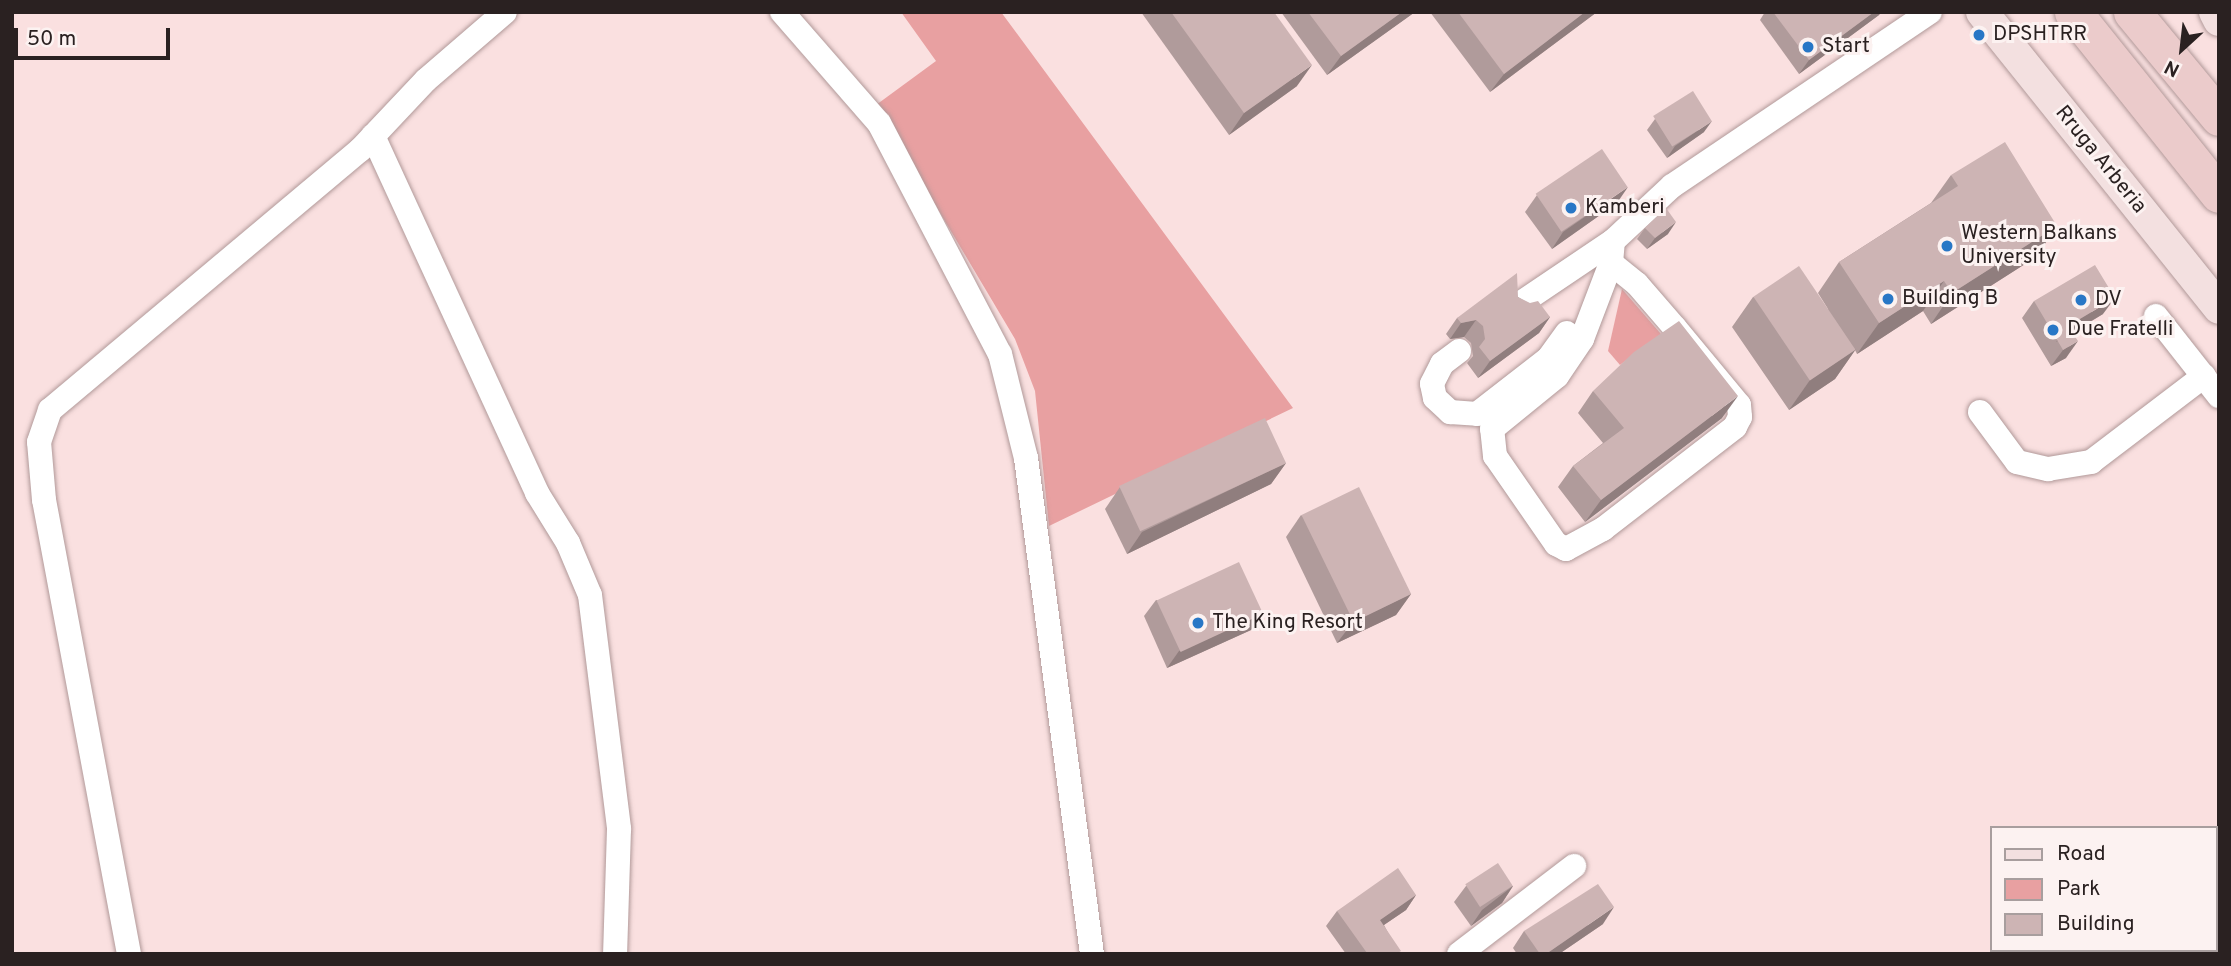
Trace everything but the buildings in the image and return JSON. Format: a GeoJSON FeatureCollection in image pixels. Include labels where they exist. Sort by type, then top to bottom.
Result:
{"type":"FeatureCollection","features":[{"type":"Feature","properties":{"kind":"highway"},"geometry":{"type":"LineString","coordinates":[[2073,12],[2219,194]]}},
{"type":"Feature","properties":{"kind":"highway"},"geometry":{"type":"LineString","coordinates":[[2132,12],[2219,117]]}},
{"type":"Feature","properties":{"kind":"main road","name":"Rruga Arberia"},"geometry":{"type":"LineString","coordinates":[[1982,12],[2219,308]]}},
{"type":"Feature","properties":{"kind":"main road"},"geometry":{"type":"LineString","coordinates":[[2215,12],[2219,20]]}},
{"type":"Feature","properties":{"kind":"street"},"geometry":{"type":"LineString","coordinates":[[129,954],[44,500],[39,442],[50,410],[373,136],[426,80],[505,12]]}},
{"type":"Feature","properties":{"kind":"street"},"geometry":{"type":"LineString","coordinates":[[782,12],[879,124],[1000,354],[1026,458],[1092,954]]}},
{"type":"Feature","properties":{"kind":"street"},"geometry":{"type":"LineString","coordinates":[[1459,351],[1442,364],[1433,384],[1435,398],[1450,412],[1477,414],[1558,350],[1612,252],[1672,186],[1930,12]]}},
{"type":"Feature","properties":{"kind":"street"},"geometry":{"type":"LineString","coordinates":[[373,136],[537,493],[568,543],[590,595],[619,829],[615,954]]}},
{"type":"Feature","properties":{"kind":"street"},"geometry":{"type":"LineString","coordinates":[[1612,252],[1739,405],[1740,417],[1735,427],[1614,520],[1566,549],[1556,544],[1495,456],[1492,429],[1558,376],[1582,339],[1612,252]]}},
{"type":"Feature","properties":{"kind":"street"},"geometry":{"type":"LineString","coordinates":[[1518,305],[1612,252]]}},
{"type":"Feature","properties":{"kind":"street"},"geometry":{"type":"LineString","coordinates":[[2156,316],[2204,376],[2217,406]]}},
{"type":"Feature","properties":{"kind":"street"},"geometry":{"type":"LineString","coordinates":[[1980,412],[2017,462],[2048,469],[2091,462],[2204,376]]}},
{"type":"Feature","properties":{"kind":"street"},"geometry":{"type":"LineString","coordinates":[[1459,954],[1574,866]]}},
{"type":"Feature","properties":{"kind":"green space"},"geometry":{"type":"Polygon","coordinates":[[[901,12],[1001,12],[1293,408],[1049,526],[1035,391],[1015,339],[876,105],[936,61],[901,12]]]}},
{"type":"Feature","properties":{"kind":"green space"},"geometry":{"type":"Polygon","coordinates":[[[1622,289],[1661,334],[1620,365],[1608,351],[1622,289]]]}},
{"type":"Feature","properties":{"kind":"place","name":"DPSHTRR"},"geometry":{"type":"Point","coordinates":[1979,35]}},
{"type":"Feature","properties":{"kind":"place","name":"Start"},"geometry":{"type":"Point","coordinates":[1808,47]}},
{"type":"Feature","properties":{"kind":"place","name":"Kamberi"},"geometry":{"type":"Point","coordinates":[1571,208]}},
{"type":"Feature","properties":{"kind":"place","name":"Western Balkans University"},"geometry":{"type":"Point","coordinates":[1947,246]}},
{"type":"Feature","properties":{"kind":"place","name":"Building B"},"geometry":{"type":"Point","coordinates":[1888,299]}},
{"type":"Feature","properties":{"kind":"place","name":"DV"},"geometry":{"type":"Point","coordinates":[2081,300]}},
{"type":"Feature","properties":{"kind":"place","name":"Due Fratelli"},"geometry":{"type":"Point","coordinates":[2053,330]}},
{"type":"Feature","properties":{"kind":"place","name":"The King Resort"},"geometry":{"type":"Point","coordinates":[1198,623]}}]}
